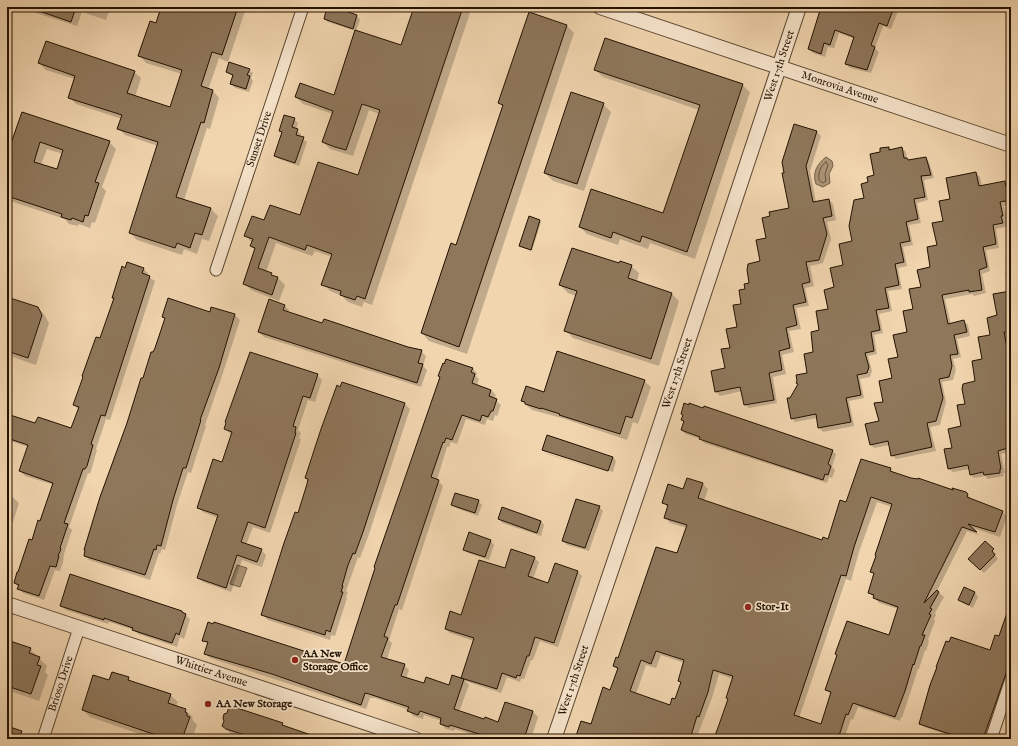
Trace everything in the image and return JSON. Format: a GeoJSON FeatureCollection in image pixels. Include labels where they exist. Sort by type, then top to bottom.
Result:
{"type":"FeatureCollection","features":[{"type":"Feature","properties":{"kind":"street","name":"Sunset Drive"},"geometry":{"type":"LineString","coordinates":[[216,270],[303,7]]}},
{"type":"Feature","properties":{"kind":"street","name":"Monrovia Avenue"},"geometry":{"type":"LineString","coordinates":[[600,7],[1011,144]]}},
{"type":"Feature","properties":{"kind":"street","name":"West 17th Street"},"geometry":{"type":"LineString","coordinates":[[554,739],[650,456],[798,7]]}},
{"type":"Feature","properties":{"kind":"street","name":"Whittier Avenue"},"geometry":{"type":"LineString","coordinates":[[7,604],[415,739]]}},
{"type":"Feature","properties":{"kind":"street","name":"Brioso Drive"},"geometry":{"type":"LineString","coordinates":[[43,739],[80,628]]}},
{"type":"Feature","properties":{"kind":"street"},"geometry":{"type":"LineString","coordinates":[[991,739],[1011,679]]}},
{"type":"Feature","properties":{"kind":"water"},"geometry":{"type":"Polygon","coordinates":[[[826,157],[832,161],[833,166],[829,174],[830,183],[823,187],[816,184],[815,172],[820,163],[826,157]]]}},
{"type":"Feature","properties":{"kind":"water"},"geometry":{"type":"Polygon","coordinates":[[[237,565],[247,568],[240,587],[230,584],[237,565]]]}},
{"type":"Feature","properties":{"kind":"building"},"geometry":{"type":"Polygon","coordinates":[[[34,7],[76,7],[71,22],[33,9],[34,7]]]}},
{"type":"Feature","properties":{"kind":"building"},"geometry":{"type":"Polygon","coordinates":[[[161,7],[238,7],[222,55],[212,52],[201,86],[213,90],[204,123],[201,122],[176,197],[211,208],[202,235],[195,233],[190,248],[177,243],[175,248],[129,233],[158,142],[117,129],[122,115],[68,98],[75,76],[38,63],[46,41],[135,71],[127,93],[170,107],[182,70],[138,56],[150,21],[156,23],[161,7]]]}},
{"type":"Feature","properties":{"kind":"building"},"geometry":{"type":"Polygon","coordinates":[[[327,7],[334,7],[357,15],[353,29],[324,19],[327,7]]]}},
{"type":"Feature","properties":{"kind":"building"},"geometry":{"type":"Polygon","coordinates":[[[414,7],[463,7],[365,299],[357,296],[355,300],[340,295],[341,291],[321,285],[332,254],[307,245],[305,250],[269,237],[258,268],[278,277],[272,295],[243,284],[255,248],[250,246],[253,239],[244,236],[252,216],[264,220],[270,205],[300,215],[318,162],[358,175],[380,110],[362,104],[346,150],[335,147],[322,142],[333,111],[295,97],[300,83],[334,95],[355,30],[401,45],[414,7]]]}},
{"type":"Feature","properties":{"kind":"building"},"geometry":{"type":"Polygon","coordinates":[[[821,7],[894,7],[887,26],[879,23],[871,45],[875,47],[867,70],[845,64],[854,37],[835,30],[830,45],[824,43],[821,54],[808,49],[821,7]]]}},
{"type":"Feature","properties":{"kind":"building"},"geometry":{"type":"Polygon","coordinates":[[[529,12],[567,25],[459,347],[421,333],[451,243],[456,245],[503,105],[498,103],[529,12]]]}},
{"type":"Feature","properties":{"kind":"building"},"geometry":{"type":"Polygon","coordinates":[[[605,38],[743,84],[687,252],[642,236],[640,242],[613,232],[611,238],[579,227],[591,189],[663,213],[700,105],[594,70],[605,38]]]}},
{"type":"Feature","properties":{"kind":"building"},"geometry":{"type":"Polygon","coordinates":[[[229,62],[250,69],[247,75],[250,76],[246,89],[230,84],[233,75],[226,72],[229,62]]]}},
{"type":"Feature","properties":{"kind":"building"},"geometry":{"type":"Polygon","coordinates":[[[571,92],[604,103],[577,184],[544,173],[571,92]]]}},
{"type":"Feature","properties":{"kind":"building"},"geometry":{"type":"Polygon","coordinates":[[[22,112],[110,141],[95,182],[99,183],[88,216],[85,215],[83,222],[72,218],[71,220],[61,217],[62,214],[7,196],[7,145],[10,146],[22,112]],[[40,142],[34,162],[57,169],[63,150],[40,142]]]}},
{"type":"Feature","properties":{"kind":"building"},"geometry":{"type":"Polygon","coordinates":[[[284,115],[295,118],[292,127],[298,129],[296,135],[304,137],[295,163],[274,156],[282,132],[279,131],[284,115]]]}},
{"type":"Feature","properties":{"kind":"building"},"geometry":{"type":"Polygon","coordinates":[[[794,124],[817,131],[806,166],[813,202],[829,199],[832,216],[823,218],[827,234],[819,260],[806,262],[810,282],[802,284],[806,302],[793,305],[797,325],[786,328],[790,348],[779,351],[782,370],[769,373],[774,400],[744,405],[740,387],[715,392],[711,371],[725,368],[721,349],[730,348],[726,329],[737,327],[733,305],[741,304],[739,290],[745,289],[744,284],[749,283],[747,270],[748,264],[760,261],[756,240],[766,238],[762,218],[770,216],[769,212],[789,208],[782,173],[784,173],[782,162],[794,124]]]}},
{"type":"Feature","properties":{"kind":"building"},"geometry":{"type":"Polygon","coordinates":[[[889,147],[889,150],[902,147],[904,158],[907,158],[908,160],[926,157],[931,175],[921,176],[925,197],[914,199],[918,219],[906,222],[910,241],[900,243],[904,262],[895,264],[899,285],[885,288],[889,308],[876,310],[880,330],[871,332],[874,351],[865,353],[869,367],[867,373],[857,375],[861,395],[846,398],[851,422],[818,428],[816,414],[791,419],[787,398],[790,398],[798,384],[796,383],[796,375],[807,373],[804,354],[813,352],[811,332],[819,330],[816,311],[828,309],[824,290],[834,287],[830,268],[843,265],[839,244],[852,241],[849,226],[854,200],[864,198],[861,184],[868,182],[867,177],[874,175],[870,154],[880,152],[880,148],[889,147]]]}},
{"type":"Feature","properties":{"kind":"building"},"geometry":{"type":"Polygon","coordinates":[[[976,172],[979,186],[1005,181],[1006,187],[1009,186],[1011,200],[1000,202],[1003,223],[993,225],[996,244],[983,247],[987,267],[979,270],[982,290],[969,292],[969,290],[942,295],[948,324],[964,320],[967,332],[954,335],[958,354],[950,355],[952,366],[949,377],[939,379],[943,398],[936,421],[927,423],[932,447],[891,456],[888,441],[870,445],[865,424],[879,421],[874,403],[883,402],[879,381],[892,378],[888,359],[898,357],[893,335],[907,332],[903,311],[913,309],[909,289],[921,287],[917,270],[930,267],[927,247],[937,245],[932,223],[943,221],[939,201],[950,199],[946,178],[976,172]]]}},
{"type":"Feature","properties":{"kind":"building"},"geometry":{"type":"Polygon","coordinates":[[[529,216],[540,220],[531,250],[519,246],[529,216]]]}},
{"type":"Feature","properties":{"kind":"building"},"geometry":{"type":"Polygon","coordinates":[[[572,248],[619,263],[620,261],[632,265],[628,278],[672,293],[651,359],[564,331],[577,291],[559,285],[572,248]]]}},
{"type":"Feature","properties":{"kind":"building"},"geometry":{"type":"Polygon","coordinates":[[[127,262],[144,268],[142,273],[150,276],[105,416],[101,415],[91,444],[93,445],[87,466],[83,469],[64,523],[68,524],[60,548],[56,567],[50,566],[39,596],[17,589],[19,585],[14,583],[29,539],[32,540],[38,520],[40,521],[53,483],[19,471],[28,445],[7,438],[7,414],[35,423],[38,417],[71,428],[79,407],[73,405],[83,377],[82,376],[96,337],[100,338],[114,298],[112,298],[122,266],[125,268],[127,262]]]}},
{"type":"Feature","properties":{"kind":"building"},"geometry":{"type":"Polygon","coordinates":[[[1011,291],[1011,331],[1004,332],[1008,353],[1011,353],[1011,447],[998,451],[1001,469],[1000,473],[984,475],[983,472],[970,475],[968,465],[948,469],[944,449],[952,448],[948,429],[961,426],[957,405],[965,404],[962,389],[963,384],[975,381],[972,361],[982,359],[978,337],[990,335],[987,318],[997,315],[993,294],[1011,291]]]}},
{"type":"Feature","properties":{"kind":"building"},"geometry":{"type":"Polygon","coordinates":[[[7,297],[38,307],[42,315],[28,358],[7,351],[7,297]]]}},
{"type":"Feature","properties":{"kind":"building"},"geometry":{"type":"Polygon","coordinates":[[[168,298],[210,312],[211,307],[235,314],[219,368],[200,420],[186,468],[183,468],[161,546],[157,545],[156,550],[154,549],[145,575],[84,556],[84,550],[100,497],[127,423],[141,378],[143,378],[151,352],[153,352],[155,348],[165,318],[162,317],[168,298]]]}},
{"type":"Feature","properties":{"kind":"building"},"geometry":{"type":"Polygon","coordinates":[[[269,299],[285,305],[283,310],[322,323],[324,319],[408,347],[422,350],[418,363],[423,364],[417,383],[258,332],[269,299]]]}},
{"type":"Feature","properties":{"kind":"building"},"geometry":{"type":"Polygon","coordinates":[[[557,351],[645,380],[632,418],[626,416],[620,434],[525,404],[525,402],[521,401],[526,386],[544,392],[557,351]]]}},
{"type":"Feature","properties":{"kind":"building"},"geometry":{"type":"Polygon","coordinates":[[[250,352],[318,374],[310,398],[303,396],[293,426],[296,427],[296,433],[265,528],[248,522],[241,542],[262,549],[257,562],[237,555],[226,588],[197,578],[218,515],[197,508],[213,459],[222,462],[232,432],[224,429],[225,422],[250,352]]]}},
{"type":"Feature","properties":{"kind":"building"},"geometry":{"type":"Polygon","coordinates":[[[446,359],[473,368],[471,372],[475,374],[472,383],[491,390],[489,396],[497,399],[493,411],[491,411],[488,417],[482,415],[480,421],[462,415],[452,440],[446,438],[444,443],[443,442],[431,477],[439,480],[397,605],[395,605],[384,636],[388,638],[381,657],[405,664],[401,676],[424,683],[426,677],[449,685],[452,675],[464,679],[454,709],[498,722],[505,702],[533,711],[524,739],[495,739],[450,725],[449,727],[440,724],[441,718],[420,711],[418,715],[407,711],[409,707],[365,693],[361,705],[272,674],[204,654],[208,642],[202,641],[208,622],[213,624],[214,622],[344,664],[375,568],[374,567],[440,377],[438,376],[446,359]]]}},
{"type":"Feature","properties":{"kind":"building"},"geometry":{"type":"Polygon","coordinates":[[[342,382],[405,403],[363,532],[355,554],[353,553],[348,565],[342,586],[341,592],[343,592],[330,632],[326,630],[325,635],[261,615],[295,512],[298,513],[308,479],[305,478],[321,429],[337,385],[340,387],[342,382]]]}},
{"type":"Feature","properties":{"kind":"building"},"geometry":{"type":"Polygon","coordinates":[[[684,403],[689,405],[689,403],[703,408],[704,406],[833,450],[828,464],[831,466],[828,475],[825,474],[823,480],[699,439],[700,437],[681,430],[684,421],[681,420],[683,415],[681,414],[684,403]]]}},
{"type":"Feature","properties":{"kind":"building"},"geometry":{"type":"Polygon","coordinates":[[[547,435],[613,457],[608,471],[542,450],[547,435]]]}},
{"type":"Feature","properties":{"kind":"building"},"geometry":{"type":"Polygon","coordinates":[[[861,459],[891,468],[890,471],[911,478],[918,478],[953,490],[952,488],[966,492],[968,494],[967,497],[1003,511],[995,532],[968,524],[977,532],[962,527],[924,603],[937,590],[939,592],[930,608],[932,609],[929,614],[931,615],[922,635],[925,635],[914,665],[913,664],[895,717],[853,703],[848,715],[846,714],[838,739],[714,739],[728,699],[726,698],[733,676],[713,670],[708,692],[699,717],[697,716],[690,739],[575,739],[581,721],[591,724],[603,687],[610,690],[618,668],[613,666],[616,657],[618,658],[656,547],[677,553],[687,525],[664,518],[668,505],[662,503],[668,484],[683,489],[687,478],[703,483],[698,498],[822,540],[823,537],[828,539],[840,500],[846,502],[861,459]],[[871,497],[846,576],[841,575],[794,715],[821,724],[831,692],[825,690],[837,655],[835,654],[847,621],[889,635],[898,607],[873,598],[874,595],[868,593],[874,573],[870,572],[892,504],[871,497]],[[656,651],[651,664],[641,660],[630,691],[670,705],[672,698],[675,699],[681,682],[678,681],[684,660],[656,651]]]}},
{"type":"Feature","properties":{"kind":"building"},"geometry":{"type":"Polygon","coordinates":[[[455,493],[479,500],[475,513],[451,505],[455,493]]]}},
{"type":"Feature","properties":{"kind":"building"},"geometry":{"type":"Polygon","coordinates":[[[576,499],[600,506],[585,548],[562,541],[576,499]]]}},
{"type":"Feature","properties":{"kind":"building"},"geometry":{"type":"Polygon","coordinates":[[[502,507],[541,521],[537,533],[498,519],[502,507]]]}},
{"type":"Feature","properties":{"kind":"building"},"geometry":{"type":"Polygon","coordinates":[[[469,532],[491,540],[485,557],[463,550],[469,532]]]}},
{"type":"Feature","properties":{"kind":"building"},"geometry":{"type":"Polygon","coordinates":[[[985,541],[994,549],[992,551],[995,555],[980,570],[968,559],[985,541]]]}},
{"type":"Feature","properties":{"kind":"building"},"geometry":{"type":"Polygon","coordinates":[[[511,549],[535,557],[528,576],[548,583],[555,563],[578,571],[554,643],[535,637],[529,656],[527,656],[520,676],[517,675],[516,678],[502,673],[497,689],[461,678],[474,638],[445,629],[450,611],[461,615],[479,560],[505,568],[511,549]]]}},
{"type":"Feature","properties":{"kind":"building"},"geometry":{"type":"Polygon","coordinates":[[[70,574],[182,611],[186,614],[179,635],[176,633],[172,643],[132,630],[133,628],[104,618],[104,620],[60,606],[70,574]]]}},
{"type":"Feature","properties":{"kind":"building"},"geometry":{"type":"Polygon","coordinates":[[[964,587],[975,592],[969,605],[958,600],[964,587]]]}},
{"type":"Feature","properties":{"kind":"building"},"geometry":{"type":"Polygon","coordinates":[[[1009,607],[1011,607],[1011,659],[983,739],[965,739],[919,724],[930,685],[946,641],[949,642],[951,637],[990,650],[995,635],[999,636],[1009,607]]]}},
{"type":"Feature","properties":{"kind":"building"},"geometry":{"type":"Polygon","coordinates":[[[7,640],[31,648],[29,653],[40,657],[37,665],[41,666],[31,694],[7,686],[7,640]]]}},
{"type":"Feature","properties":{"kind":"building"},"geometry":{"type":"Polygon","coordinates":[[[112,672],[129,677],[128,680],[171,694],[168,703],[186,709],[185,712],[187,713],[187,716],[190,717],[182,739],[158,739],[159,736],[82,710],[93,675],[109,680],[112,672]]]}},
{"type":"Feature","properties":{"kind":"building"},"geometry":{"type":"Polygon","coordinates":[[[229,707],[234,707],[283,723],[282,725],[317,737],[317,739],[257,739],[226,729],[222,726],[224,721],[223,718],[229,707]]]}},
{"type":"Feature","properties":{"kind":"building"},"geometry":{"type":"Polygon","coordinates":[[[7,726],[22,731],[19,739],[7,739],[7,726]]]}},
{"type":"Feature","properties":{"kind":"place","name":"Stor-It"},"geometry":{"type":"Point","coordinates":[748,607]}},
{"type":"Feature","properties":{"kind":"place","name":"AA New Storage Office"},"geometry":{"type":"Point","coordinates":[295,660]}},
{"type":"Feature","properties":{"kind":"place","name":"AA New Storage"},"geometry":{"type":"Point","coordinates":[208,704]}}]}
